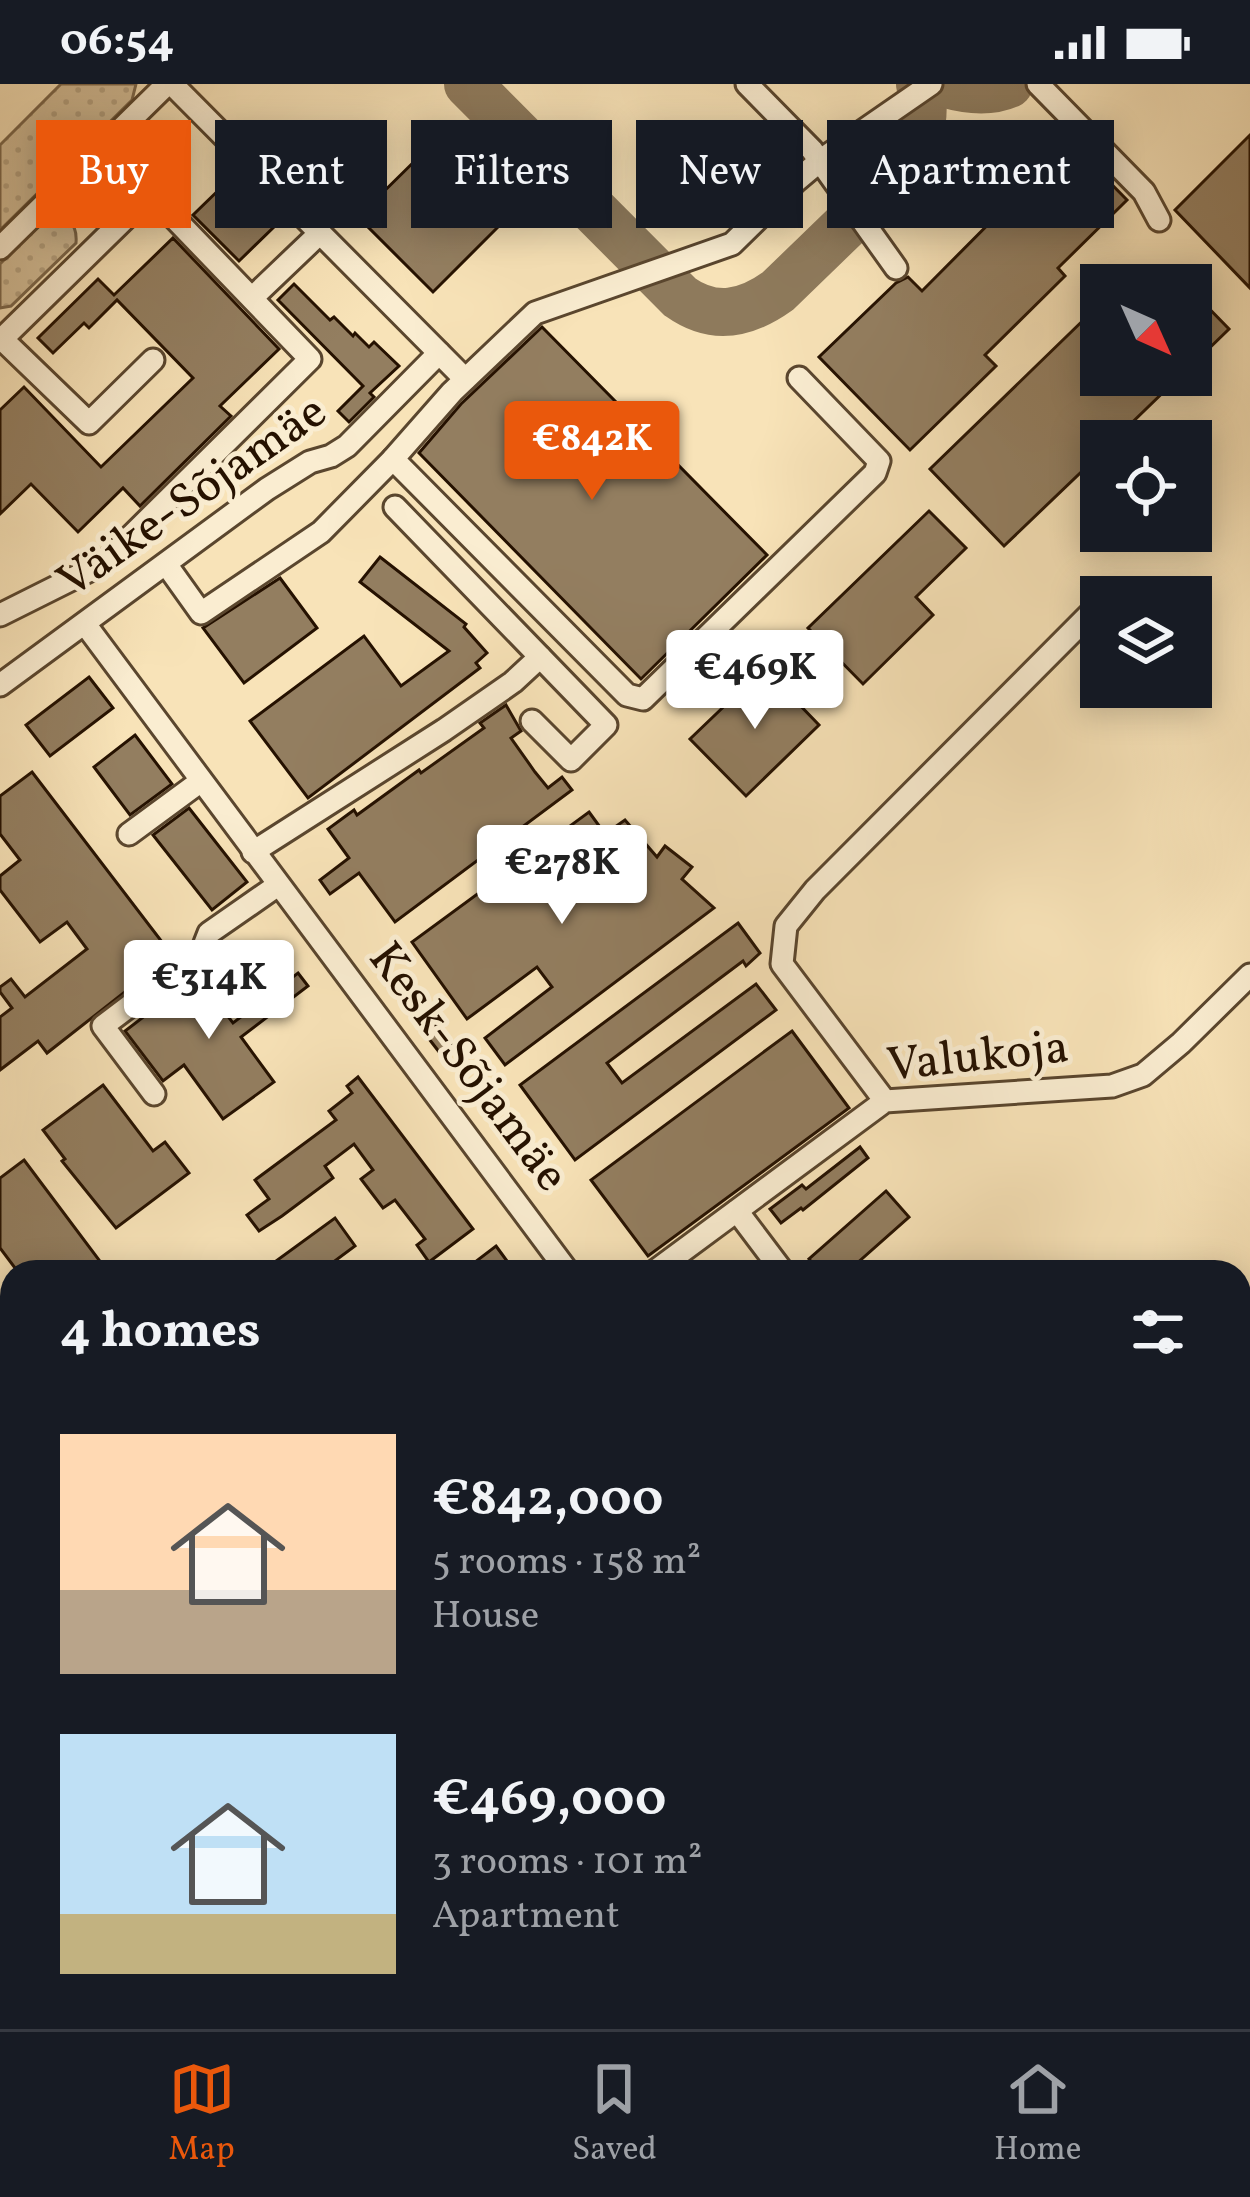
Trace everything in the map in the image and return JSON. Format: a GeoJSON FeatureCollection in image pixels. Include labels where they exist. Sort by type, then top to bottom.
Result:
{"type":"FeatureCollection","features":[{"type":"Feature","properties":{"kind":"street"},"geometry":{"type":"LineString","coordinates":[[132,120],[170,84],[465,379]]}},
{"type":"Feature","properties":{"kind":"street"},"geometry":{"type":"LineString","coordinates":[[747,84],[821,160],[896,268]]}},
{"type":"Feature","properties":{"kind":"street"},"geometry":{"type":"LineString","coordinates":[[166,565],[201,613],[321,532],[465,379],[535,313],[732,244],[821,160],[931,84]]}},
{"type":"Feature","properties":{"kind":"street"},"geometry":{"type":"LineString","coordinates":[[1038,84],[1144,192],[1159,220]]}},
{"type":"Feature","properties":{"kind":"street"},"geometry":{"type":"LineString","coordinates":[[0,248],[36,213]]}},
{"type":"Feature","properties":{"kind":"street"},"geometry":{"type":"LineString","coordinates":[[115,228],[1,340],[89,424],[153,360]]}},
{"type":"Feature","properties":{"kind":"street"},"geometry":{"type":"LineString","coordinates":[[0,615],[104,563],[310,359],[185,228]]}},
{"type":"Feature","properties":{"kind":"street"},"geometry":{"type":"LineString","coordinates":[[252,298],[320,233]]}},
{"type":"Feature","properties":{"kind":"street","name":"Väike-Sõjamäe"},"geometry":{"type":"LineString","coordinates":[[0,685],[268,489],[346,446],[439,353]]}},
{"type":"Feature","properties":{"kind":"street"},"geometry":{"type":"LineString","coordinates":[[393,459],[627,695],[643,699],[875,472],[879,461],[799,377]]}},
{"type":"Feature","properties":{"kind":"street"},"geometry":{"type":"LineString","coordinates":[[395,507],[606,725],[571,760],[532,721]]}},
{"type":"Feature","properties":{"kind":"street","name":"Kesk-Sõjamäe"},"geometry":{"type":"LineString","coordinates":[[86,624],[559,1260]]}},
{"type":"Feature","properties":{"kind":"street"},"geometry":{"type":"LineString","coordinates":[[885,1101],[782,964],[786,926],[815,890],[1080,624]]}},
{"type":"Feature","properties":{"kind":"street"},"geometry":{"type":"LineString","coordinates":[[253,851],[461,718],[540,657]]}},
{"type":"Feature","properties":{"kind":"street"},"geometry":{"type":"LineString","coordinates":[[129,834],[201,781]]}},
{"type":"Feature","properties":{"kind":"street"},"geometry":{"type":"LineString","coordinates":[[154,1094],[103,1026],[202,951],[209,933],[278,885]]}},
{"type":"Feature","properties":{"kind":"street","name":"Valukoja"},"geometry":{"type":"LineString","coordinates":[[670,1260],[885,1101],[1112,1086],[1143,1075],[1250,975]]}},
{"type":"Feature","properties":{"kind":"street"},"geometry":{"type":"LineString","coordinates":[[737,1211],[774,1260]]}},
{"type":"Feature","properties":{"kind":"shaded area"},"geometry":{"type":"Polygon","coordinates":[[[61,84],[136,84],[132,100],[112,120],[36,120],[36,195],[0,230],[0,145],[61,84]]]}},
{"type":"Feature","properties":{"kind":"shaded area"},"geometry":{"type":"Polygon","coordinates":[[[36,228],[74,228],[76,243],[11,306],[0,308],[0,264],[36,228]]]}},
{"type":"Feature","properties":{"kind":"building"},"geometry":{"type":"Polygon","coordinates":[[[1250,135],[1250,288],[1175,210],[1250,135]]]}},
{"type":"Feature","properties":{"kind":"building"},"geometry":{"type":"Polygon","coordinates":[[[411,165],[411,228],[497,228],[433,292],[369,228],[387,228],[387,188],[411,165]]]}},
{"type":"Feature","properties":{"kind":"building"},"geometry":{"type":"Polygon","coordinates":[[[1114,187],[1127,200],[1114,213],[1114,187]]]}},
{"type":"Feature","properties":{"kind":"building"},"geometry":{"type":"Polygon","coordinates":[[[215,194],[215,228],[273,228],[239,261],[193,215],[215,194]]]}},
{"type":"Feature","properties":{"kind":"building"},"geometry":{"type":"Polygon","coordinates":[[[985,228],[1099,228],[1058,268],[1065,276],[985,355],[996,366],[910,450],[819,357],[896,283],[908,277],[922,291],[985,228]]]}},
{"type":"Feature","properties":{"kind":"building"},"geometry":{"type":"Polygon","coordinates":[[[173,238],[279,349],[220,406],[231,416],[140,506],[123,488],[78,532],[31,484],[0,514],[0,410],[24,387],[101,467],[193,378],[117,300],[89,328],[84,323],[53,353],[38,338],[98,279],[114,295],[173,238]]]}},
{"type":"Feature","properties":{"kind":"building"},"geometry":{"type":"Polygon","coordinates":[[[294,284],[330,320],[334,317],[369,347],[374,342],[399,366],[370,393],[374,397],[349,422],[338,411],[363,386],[278,300],[294,284]]]}},
{"type":"Feature","properties":{"kind":"building"},"geometry":{"type":"Polygon","coordinates":[[[1212,312],[1229,329],[1212,346],[1212,312]]]}},
{"type":"Feature","properties":{"kind":"building"},"geometry":{"type":"Polygon","coordinates":[[[1080,323],[1080,396],[1159,396],[1135,420],[1080,420],[1080,473],[1004,546],[930,469],[1080,323]]]}},
{"type":"Feature","properties":{"kind":"building"},"geometry":{"type":"Polygon","coordinates":[[[542,327],[767,555],[641,679],[419,453],[461,404],[542,327]]]}},
{"type":"Feature","properties":{"kind":"building"},"geometry":{"type":"Polygon","coordinates":[[[929,511],[966,548],[916,597],[933,615],[863,684],[808,628],[929,511]]]}},
{"type":"Feature","properties":{"kind":"building"},"geometry":{"type":"Polygon","coordinates":[[[380,557],[466,624],[487,653],[476,663],[480,668],[308,798],[250,721],[364,636],[401,686],[449,651],[360,582],[380,557]]]}},
{"type":"Feature","properties":{"kind":"building"},"geometry":{"type":"Polygon","coordinates":[[[280,578],[317,628],[244,683],[203,628],[280,578]]]}},
{"type":"Feature","properties":{"kind":"building"},"geometry":{"type":"Polygon","coordinates":[[[764,668],[819,725],[746,796],[690,739],[764,668]]]}},
{"type":"Feature","properties":{"kind":"building"},"geometry":{"type":"Polygon","coordinates":[[[89,677],[113,708],[50,756],[26,725],[89,677]]]}},
{"type":"Feature","properties":{"kind":"building"},"geometry":{"type":"Polygon","coordinates":[[[506,705],[521,731],[511,738],[535,772],[548,788],[562,777],[572,790],[395,922],[359,873],[330,894],[320,880],[349,858],[328,829],[354,810],[357,815],[419,770],[421,773],[484,728],[480,723],[506,705]]]}},
{"type":"Feature","properties":{"kind":"building"},"geometry":{"type":"Polygon","coordinates":[[[135,735],[172,784],[130,815],[94,767],[135,735]]]}},
{"type":"Feature","properties":{"kind":"building"},"geometry":{"type":"Polygon","coordinates":[[[32,772],[172,955],[47,1053],[38,1041],[0,1070],[0,1017],[12,1008],[0,987],[11,979],[25,997],[87,949],[67,922],[40,942],[0,890],[0,876],[20,860],[0,834],[0,796],[32,772]]]}},
{"type":"Feature","properties":{"kind":"building"},"geometry":{"type":"Polygon","coordinates":[[[189,808],[247,882],[212,910],[153,835],[189,808]]]}},
{"type":"Feature","properties":{"kind":"building"},"geometry":{"type":"Polygon","coordinates":[[[589,812],[605,834],[625,820],[657,857],[665,846],[692,867],[682,879],[714,908],[505,1065],[485,1038],[552,987],[537,967],[467,1019],[412,942],[589,812]]]}},
{"type":"Feature","properties":{"kind":"building"},"geometry":{"type":"Polygon","coordinates":[[[738,923],[760,953],[607,1063],[622,1083],[756,984],[776,1010],[575,1160],[520,1085],[738,923]]]}},
{"type":"Feature","properties":{"kind":"building"},"geometry":{"type":"Polygon","coordinates":[[[298,973],[308,986],[241,1037],[274,1082],[223,1119],[184,1065],[163,1081],[125,1031],[197,976],[233,1023],[298,973]]]}},
{"type":"Feature","properties":{"kind":"building"},"geometry":{"type":"Polygon","coordinates":[[[427,1014],[454,1048],[443,1057],[416,1022],[427,1014]]]}},
{"type":"Feature","properties":{"kind":"building"},"geometry":{"type":"Polygon","coordinates":[[[792,1031],[849,1108],[648,1256],[591,1180],[792,1031]]]}},
{"type":"Feature","properties":{"kind":"building"},"geometry":{"type":"Polygon","coordinates":[[[358,1077],[473,1229],[432,1260],[417,1245],[425,1239],[395,1200],[383,1208],[361,1179],[373,1170],[354,1144],[325,1166],[333,1178],[282,1216],[259,1231],[247,1215],[269,1199],[255,1180],[336,1120],[329,1111],[352,1093],[347,1086],[358,1077]]]}},
{"type":"Feature","properties":{"kind":"building"},"geometry":{"type":"Polygon","coordinates":[[[103,1085],[153,1151],[165,1142],[189,1173],[116,1228],[43,1130],[103,1085]]]}},
{"type":"Feature","properties":{"kind":"building"},"geometry":{"type":"Polygon","coordinates":[[[860,1147],[868,1158],[781,1223],[770,1209],[802,1185],[806,1189],[860,1147]]]}},
{"type":"Feature","properties":{"kind":"building"},"geometry":{"type":"Polygon","coordinates":[[[24,1160],[99,1260],[9,1260],[0,1248],[0,1178],[24,1160]]]}},
{"type":"Feature","properties":{"kind":"building"},"geometry":{"type":"Polygon","coordinates":[[[886,1191],[909,1217],[861,1260],[809,1259],[886,1191]]]}},
{"type":"Feature","properties":{"kind":"building"},"geometry":{"type":"Polygon","coordinates":[[[335,1218],[355,1246],[336,1260],[277,1260],[335,1218]]]}},
{"type":"Feature","properties":{"kind":"building"},"geometry":{"type":"Polygon","coordinates":[[[496,1246],[506,1260],[478,1260],[496,1246]]]}},
{"type":"Feature","properties":{"kind":"taxiway"},"geometry":{"type":"LineString","coordinates":[[468,84],[680,297],[718,312],[754,305],[778,291],[904,169],[921,128],[920,84]]}},
{"type":"Feature","properties":{"kind":"taxiway"},"geometry":{"type":"LineString","coordinates":[[946,84],[978,90],[1009,84]]}}]}
